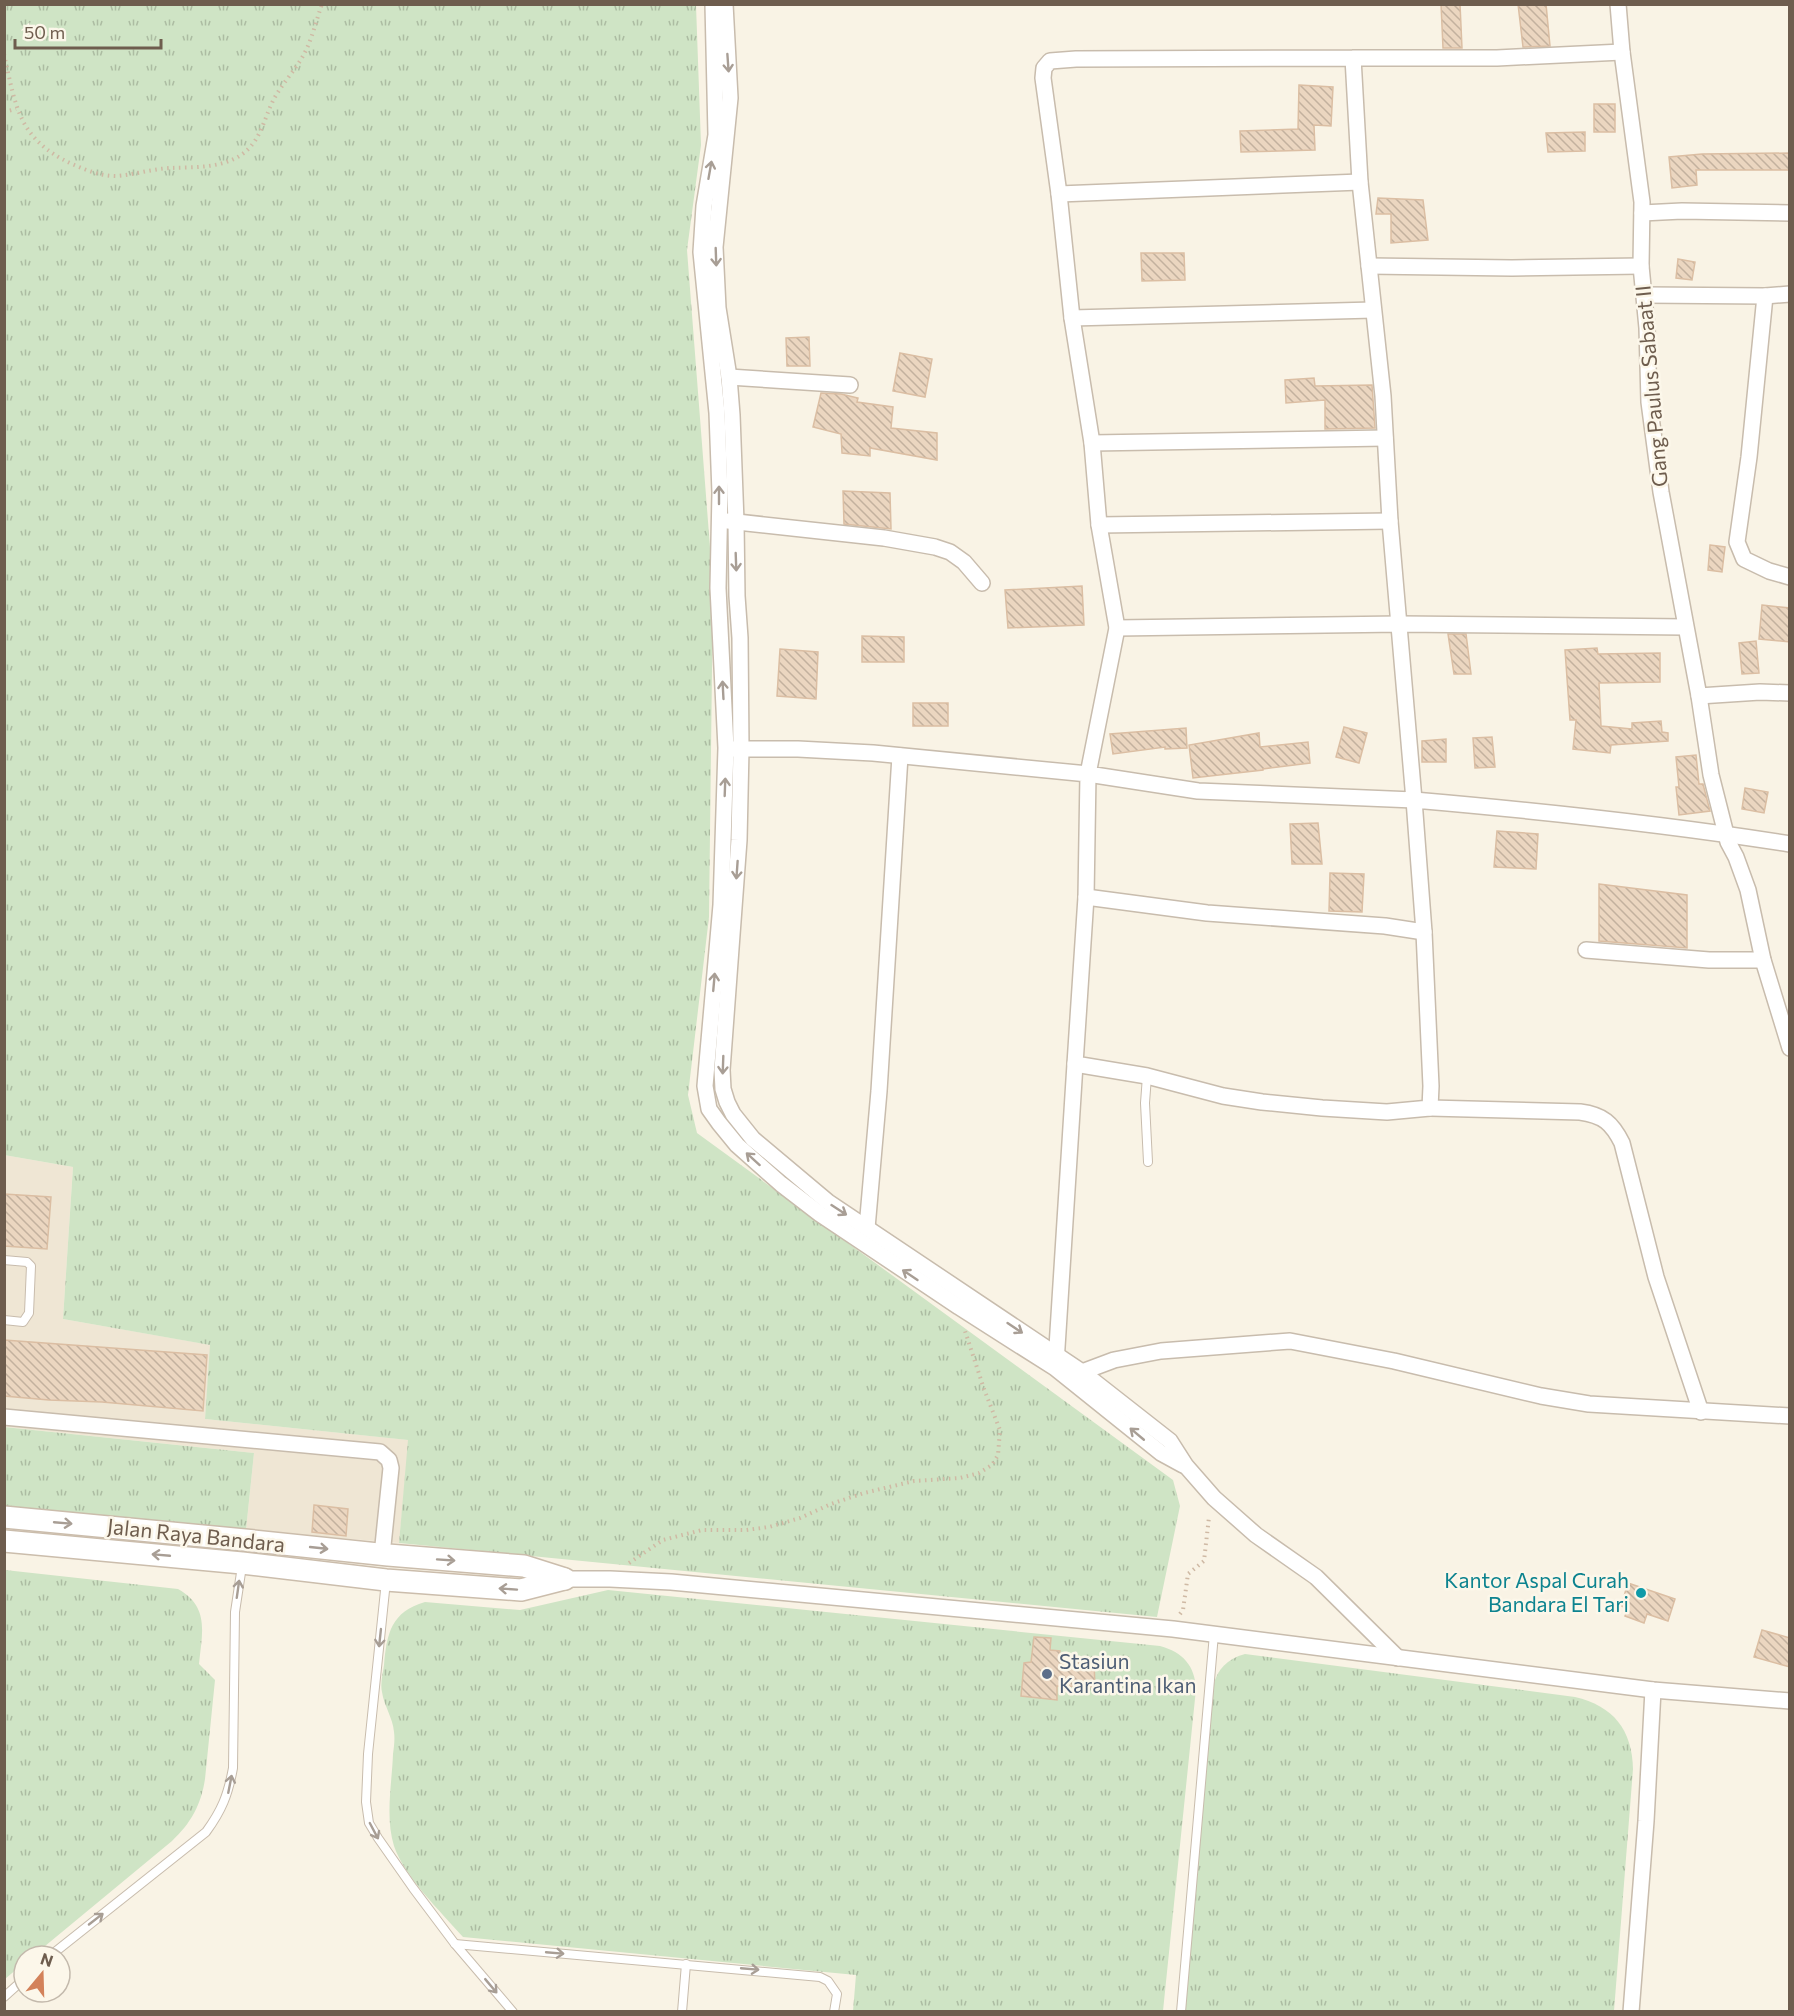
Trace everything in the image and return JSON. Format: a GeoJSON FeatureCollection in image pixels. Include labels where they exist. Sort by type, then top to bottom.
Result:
{"type":"FeatureCollection","features":[{"type":"Feature","properties":{"kind":"main road","name":"Jalan Raya Bandara"},"geometry":{"type":"LineString","coordinates":[[4,1517],[385,1555],[524,1566],[565,1579]]}},
{"type":"Feature","properties":{"kind":"main road","name":"Jalan Raya Bandara"},"geometry":{"type":"LineString","coordinates":[[4,1541],[242,1563],[386,1580],[521,1590],[565,1579]]}},
{"type":"Feature","properties":{"kind":"main road"},"geometry":{"type":"LineString","coordinates":[[385,1555],[386,1580]]}},
{"type":"Feature","properties":{"kind":"street"},"geometry":{"type":"LineString","coordinates":[[713,4],[716,135],[704,206],[701,252],[717,413],[718,588],[734,749],[739,840],[722,1070],[723,1089],[733,1114],[753,1139],[828,1202],[1170,1442],[1186,1466],[1214,1498],[1256,1535],[1316,1577],[1398,1658]]}},
{"type":"Feature","properties":{"kind":"street"},"geometry":{"type":"LineString","coordinates":[[725,4],[730,98],[715,247],[718,308],[729,377],[736,522],[734,749],[705,1086],[709,1109],[737,1145],[781,1184],[820,1214],[958,1307],[1056,1362]]}},
{"type":"Feature","properties":{"kind":"street","name":"Gang Paulus Sabaat II"},"geometry":{"type":"LineString","coordinates":[[1618,4],[1641,213],[1641,266],[1651,412],[1661,492],[1699,696],[1711,775],[1727,834],[1748,890],[1763,960],[1790,1048]]}},
{"type":"Feature","properties":{"kind":"street"},"geometry":{"type":"LineString","coordinates":[[1056,1362],[1086,897],[1088,774],[1117,628],[1099,525],[1092,443],[1072,318],[1059,194],[1043,78],[1044,68],[1050,61],[1076,58],[1497,58],[1622,52]]}},
{"type":"Feature","properties":{"kind":"street"},"geometry":{"type":"LineString","coordinates":[[1353,58],[1360,182],[1383,396],[1390,521],[1424,932],[1430,1108]]}},
{"type":"Feature","properties":{"kind":"street"},"geometry":{"type":"LineString","coordinates":[[1059,194],[1360,182]]}},
{"type":"Feature","properties":{"kind":"street"},"geometry":{"type":"LineString","coordinates":[[1641,213],[1682,211],[1790,213]]}},
{"type":"Feature","properties":{"kind":"street"},"geometry":{"type":"LineString","coordinates":[[1369,266],[1512,268],[1641,266]]}},
{"type":"Feature","properties":{"kind":"street"},"geometry":{"type":"LineString","coordinates":[[1644,295],[1765,296],[1790,294]]}},
{"type":"Feature","properties":{"kind":"street"},"geometry":{"type":"LineString","coordinates":[[1765,296],[1749,457],[1737,542],[1744,560],[1790,577]]}},
{"type":"Feature","properties":{"kind":"street"},"geometry":{"type":"LineString","coordinates":[[1072,318],[1373,310]]}},
{"type":"Feature","properties":{"kind":"street"},"geometry":{"type":"LineString","coordinates":[[729,377],[850,385]]}},
{"type":"Feature","properties":{"kind":"street"},"geometry":{"type":"LineString","coordinates":[[1092,443],[1385,438]]}},
{"type":"Feature","properties":{"kind":"street"},"geometry":{"type":"LineString","coordinates":[[719,520],[884,538],[935,547],[950,552],[964,562],[982,583]]}},
{"type":"Feature","properties":{"kind":"street"},"geometry":{"type":"LineString","coordinates":[[1099,525],[1390,521]]}},
{"type":"Feature","properties":{"kind":"street"},"geometry":{"type":"LineString","coordinates":[[1117,628],[1400,624],[1685,627]]}},
{"type":"Feature","properties":{"kind":"street"},"geometry":{"type":"LineString","coordinates":[[1699,696],[1760,692],[1790,693]]}},
{"type":"Feature","properties":{"kind":"street"},"geometry":{"type":"LineString","coordinates":[[734,749],[809,750],[900,756],[1088,774],[1197,791],[1414,800],[1545,811],[1790,844]]}},
{"type":"Feature","properties":{"kind":"street"},"geometry":{"type":"LineString","coordinates":[[867,1228],[879,1091],[900,756]]}},
{"type":"Feature","properties":{"kind":"street"},"geometry":{"type":"LineString","coordinates":[[1086,897],[1207,913],[1385,926],[1424,932]]}},
{"type":"Feature","properties":{"kind":"street"},"geometry":{"type":"LineString","coordinates":[[1586,950],[1709,960],[1763,960]]}},
{"type":"Feature","properties":{"kind":"street"},"geometry":{"type":"LineString","coordinates":[[1075,1064],[1147,1076],[1223,1096],[1310,1107],[1387,1112],[1430,1108],[1580,1112],[1602,1117],[1616,1130],[1622,1143],[1656,1277],[1701,1412]]}},
{"type":"Feature","properties":{"kind":"street"},"geometry":{"type":"LineString","coordinates":[[1077,1377],[1114,1360],[1161,1351],[1290,1341],[1394,1361],[1570,1401],[1701,1412],[1790,1416]]}},
{"type":"Feature","properties":{"kind":"street"},"geometry":{"type":"LineString","coordinates":[[4,1417],[380,1452],[389,1460],[391,1468],[385,1555]]}},
{"type":"Feature","properties":{"kind":"street"},"geometry":{"type":"LineString","coordinates":[[565,1579],[671,1582],[1168,1628],[1653,1690],[1790,1701]]}},
{"type":"Feature","properties":{"kind":"street"},"geometry":{"type":"LineString","coordinates":[[1630,2012],[1646,1821],[1653,1690]]}},
{"type":"Feature","properties":{"kind":"lane"},"geometry":{"type":"LineString","coordinates":[[1147,1076],[1145,1103],[1148,1162]]}},
{"type":"Feature","properties":{"kind":"lane"},"geometry":{"type":"LineString","coordinates":[[4,1260],[27,1262],[31,1266],[29,1313],[23,1322],[4,1320]]}},
{"type":"Feature","properties":{"kind":"lane"},"geometry":{"type":"LineString","coordinates":[[66,1944],[206,1832],[220,1812],[229,1792],[233,1768],[235,1612],[242,1563]]}},
{"type":"Feature","properties":{"kind":"lane"},"geometry":{"type":"LineString","coordinates":[[386,1580],[368,1754],[366,1802],[369,1823],[455,1944],[513,2012]]}},
{"type":"Feature","properties":{"kind":"lane"},"geometry":{"type":"LineString","coordinates":[[1181,2012],[1214,1634]]}},
{"type":"Feature","properties":{"kind":"lane"},"geometry":{"type":"LineString","coordinates":[[455,1944],[820,1977],[828,1981],[837,1994],[834,2012]]}},
{"type":"Feature","properties":{"kind":"lane"},"geometry":{"type":"LineString","coordinates":[[682,2012],[687,1964]]}},
{"type":"Feature","properties":{"kind":"path"},"geometry":{"type":"LineString","coordinates":[[4,54],[16,109],[27,132],[58,158],[102,175],[116,176],[169,168],[216,165],[229,161],[251,147],[276,96],[303,56],[322,4]]}},
{"type":"Feature","properties":{"kind":"path"},"geometry":{"type":"LineString","coordinates":[[4,112],[16,109]]}},
{"type":"Feature","properties":{"kind":"path"},"geometry":{"type":"LineString","coordinates":[[610,1579],[663,1540],[702,1530],[746,1530],[769,1527],[800,1518],[864,1493],[914,1481],[960,1478],[979,1473],[992,1465],[998,1455],[1000,1430],[984,1389],[958,1307]]}},
{"type":"Feature","properties":{"kind":"path"},"geometry":{"type":"LineString","coordinates":[[1168,1628],[1183,1610],[1188,1574],[1204,1561],[1206,1531],[1214,1498]]}},
{"type":"Feature","properties":{"kind":"shaded area"},"geometry":{"type":"Polygon","coordinates":[[[4,1155],[73,1167],[63,1319],[211,1345],[205,1419],[409,1440],[399,1543],[246,1530],[254,1453],[5,1427],[4,1155]]]}},
{"type":"Feature","properties":{"kind":"green space"},"geometry":{"type":"Polygon","coordinates":[[[4,5],[696,5],[701,145],[687,250],[713,586],[709,917],[688,1095],[697,1133],[1173,1480],[1180,1506],[1157,1617],[399,1543],[408,1440],[205,1419],[210,1345],[63,1319],[73,1167],[4,1155],[4,5]]]}},
{"type":"Feature","properties":{"kind":"green space"},"geometry":{"type":"Polygon","coordinates":[[[4,1427],[254,1453],[246,1530],[5,1506],[4,1427]]]}},
{"type":"Feature","properties":{"kind":"green space"},"geometry":{"type":"Polygon","coordinates":[[[5,1570],[178,1589],[188,1596],[199,1612],[202,1631],[199,1664],[215,1680],[205,1779],[198,1805],[185,1827],[172,1841],[48,1944],[12,1944],[12,1973],[5,1979],[5,1570]]]}},
{"type":"Feature","properties":{"kind":"green space"},"geometry":{"type":"Polygon","coordinates":[[[608,1590],[1160,1646],[1181,1656],[1193,1673],[1196,1689],[1163,2011],[853,2011],[856,1975],[463,1937],[414,1881],[399,1857],[391,1835],[389,1812],[394,1735],[381,1686],[389,1634],[398,1618],[414,1606],[425,1602],[520,1610],[608,1590]]]}},
{"type":"Feature","properties":{"kind":"green space"},"geometry":{"type":"Polygon","coordinates":[[[1245,1654],[1575,1697],[1600,1706],[1610,1713],[1618,1721],[1629,1742],[1633,1769],[1614,2011],[1184,2012],[1213,1687],[1217,1675],[1224,1666],[1245,1654]]]}},
{"type":"Feature","properties":{"kind":"building"},"geometry":{"type":"Polygon","coordinates":[[[1441,4],[1460,4],[1462,48],[1443,48],[1441,4]]]}},
{"type":"Feature","properties":{"kind":"building"},"geometry":{"type":"Polygon","coordinates":[[[1518,4],[1546,4],[1550,46],[1523,47],[1518,4]]]}},
{"type":"Feature","properties":{"kind":"building"},"geometry":{"type":"Polygon","coordinates":[[[1299,85],[1333,87],[1331,126],[1314,125],[1315,150],[1241,152],[1240,131],[1298,129],[1299,85]]]}},
{"type":"Feature","properties":{"kind":"building"},"geometry":{"type":"Polygon","coordinates":[[[1594,104],[1615,104],[1615,132],[1594,132],[1594,104]]]}},
{"type":"Feature","properties":{"kind":"building"},"geometry":{"type":"Polygon","coordinates":[[[1585,132],[1585,151],[1548,152],[1546,133],[1585,132]]]}},
{"type":"Feature","properties":{"kind":"building"},"geometry":{"type":"Polygon","coordinates":[[[1790,153],[1790,170],[1696,170],[1697,185],[1672,188],[1669,157],[1702,154],[1790,153]]]}},
{"type":"Feature","properties":{"kind":"building"},"geometry":{"type":"Polygon","coordinates":[[[1378,198],[1423,200],[1428,240],[1391,243],[1391,214],[1376,214],[1378,198]]]}},
{"type":"Feature","properties":{"kind":"building"},"geometry":{"type":"Polygon","coordinates":[[[1141,253],[1184,253],[1185,280],[1142,281],[1141,253]]]}},
{"type":"Feature","properties":{"kind":"building"},"geometry":{"type":"Polygon","coordinates":[[[1678,259],[1695,262],[1692,280],[1676,278],[1678,259]]]}},
{"type":"Feature","properties":{"kind":"building"},"geometry":{"type":"Polygon","coordinates":[[[809,337],[810,366],[787,366],[786,338],[809,337]]]}},
{"type":"Feature","properties":{"kind":"building"},"geometry":{"type":"Polygon","coordinates":[[[900,353],[932,359],[925,397],[893,391],[900,353]]]}},
{"type":"Feature","properties":{"kind":"building"},"geometry":{"type":"Polygon","coordinates":[[[1314,378],[1315,386],[1372,385],[1375,428],[1325,429],[1325,400],[1286,403],[1285,380],[1314,378]]]}},
{"type":"Feature","properties":{"kind":"building"},"geometry":{"type":"Polygon","coordinates":[[[821,393],[841,394],[858,398],[857,402],[893,407],[891,428],[937,433],[937,460],[870,448],[870,456],[842,453],[841,434],[813,427],[821,393]]]}},
{"type":"Feature","properties":{"kind":"building"},"geometry":{"type":"Polygon","coordinates":[[[843,491],[890,493],[891,529],[844,524],[843,491]]]}},
{"type":"Feature","properties":{"kind":"building"},"geometry":{"type":"Polygon","coordinates":[[[1710,545],[1725,547],[1722,572],[1708,570],[1710,545]]]}},
{"type":"Feature","properties":{"kind":"building"},"geometry":{"type":"Polygon","coordinates":[[[1082,586],[1084,625],[1008,628],[1005,590],[1082,586]]]}},
{"type":"Feature","properties":{"kind":"building"},"geometry":{"type":"Polygon","coordinates":[[[1762,605],[1790,608],[1790,642],[1759,639],[1762,605]]]}},
{"type":"Feature","properties":{"kind":"building"},"geometry":{"type":"Polygon","coordinates":[[[1448,634],[1466,634],[1471,674],[1454,674],[1448,634]]]}},
{"type":"Feature","properties":{"kind":"building"},"geometry":{"type":"Polygon","coordinates":[[[862,636],[904,637],[904,662],[862,662],[862,636]]]}},
{"type":"Feature","properties":{"kind":"building"},"geometry":{"type":"Polygon","coordinates":[[[1756,641],[1759,673],[1742,674],[1739,643],[1756,641]]]}},
{"type":"Feature","properties":{"kind":"building"},"geometry":{"type":"Polygon","coordinates":[[[1597,648],[1598,654],[1660,653],[1660,682],[1599,683],[1601,726],[1632,729],[1632,723],[1661,721],[1662,732],[1668,733],[1668,741],[1611,745],[1610,753],[1573,749],[1576,720],[1570,720],[1565,650],[1597,648]]]}},
{"type":"Feature","properties":{"kind":"building"},"geometry":{"type":"Polygon","coordinates":[[[780,649],[818,652],[816,699],[777,696],[780,649]]]}},
{"type":"Feature","properties":{"kind":"building"},"geometry":{"type":"Polygon","coordinates":[[[913,703],[948,703],[948,726],[913,726],[913,703]]]}},
{"type":"Feature","properties":{"kind":"building"},"geometry":{"type":"Polygon","coordinates":[[[1344,727],[1367,733],[1359,763],[1336,757],[1344,727]]]}},
{"type":"Feature","properties":{"kind":"building"},"geometry":{"type":"Polygon","coordinates":[[[1186,728],[1187,748],[1165,749],[1165,747],[1113,754],[1110,734],[1186,728]]]}},
{"type":"Feature","properties":{"kind":"building"},"geometry":{"type":"Polygon","coordinates":[[[1259,733],[1260,747],[1308,742],[1310,763],[1193,778],[1189,745],[1259,733]]]}},
{"type":"Feature","properties":{"kind":"building"},"geometry":{"type":"Polygon","coordinates":[[[1492,737],[1495,767],[1475,768],[1473,738],[1492,737]]]}},
{"type":"Feature","properties":{"kind":"building"},"geometry":{"type":"Polygon","coordinates":[[[1446,739],[1446,762],[1422,762],[1422,741],[1446,739]]]}},
{"type":"Feature","properties":{"kind":"building"},"geometry":{"type":"Polygon","coordinates":[[[1696,755],[1699,784],[1703,784],[1710,811],[1679,815],[1676,757],[1696,755]]]}},
{"type":"Feature","properties":{"kind":"building"},"geometry":{"type":"Polygon","coordinates":[[[1745,788],[1768,792],[1764,813],[1742,809],[1745,788]]]}},
{"type":"Feature","properties":{"kind":"building"},"geometry":{"type":"Polygon","coordinates":[[[1318,823],[1322,864],[1292,864],[1290,824],[1318,823]]]}},
{"type":"Feature","properties":{"kind":"building"},"geometry":{"type":"Polygon","coordinates":[[[1497,831],[1538,834],[1536,869],[1494,867],[1497,831]]]}},
{"type":"Feature","properties":{"kind":"building"},"geometry":{"type":"Polygon","coordinates":[[[1330,873],[1364,874],[1362,912],[1329,911],[1330,873]]]}},
{"type":"Feature","properties":{"kind":"building"},"geometry":{"type":"Polygon","coordinates":[[[1599,884],[1687,895],[1687,948],[1599,941],[1599,884]]]}},
{"type":"Feature","properties":{"kind":"building"},"geometry":{"type":"Polygon","coordinates":[[[4,1194],[51,1197],[47,1249],[4,1246],[4,1194]]]}},
{"type":"Feature","properties":{"kind":"building"},"geometry":{"type":"Polygon","coordinates":[[[4,1340],[207,1355],[203,1411],[4,1396],[4,1340]]]}},
{"type":"Feature","properties":{"kind":"building"},"geometry":{"type":"Polygon","coordinates":[[[314,1505],[348,1509],[346,1536],[312,1532],[314,1505]]]}},
{"type":"Feature","properties":{"kind":"building","name":"Kantor Aspal Curah Bandara El Tari"},"geometry":{"type":"Polygon","coordinates":[[[1628,1583],[1675,1599],[1668,1621],[1647,1614],[1644,1623],[1625,1616],[1628,1608],[1621,1606],[1628,1583]]]}},
{"type":"Feature","properties":{"kind":"building"},"geometry":{"type":"Polygon","coordinates":[[[1762,1630],[1790,1638],[1790,1667],[1754,1657],[1762,1630]]]}},
{"type":"Feature","properties":{"kind":"building","name":"Stasiun Karantina Ikan"},"geometry":{"type":"Polygon","coordinates":[[[1034,1637],[1051,1638],[1050,1650],[1060,1651],[1059,1660],[1094,1662],[1095,1687],[1057,1686],[1057,1700],[1021,1696],[1024,1663],[1031,1662],[1034,1637]]]}},
{"type":"Feature","properties":{"kind":"place","name":"Kantor Aspal Curah Bandara El Tari"},"geometry":{"type":"Point","coordinates":[1641,1593]}},
{"type":"Feature","properties":{"kind":"place","name":"Stasiun Karantina Ikan"},"geometry":{"type":"Point","coordinates":[1047,1674]}}]}
